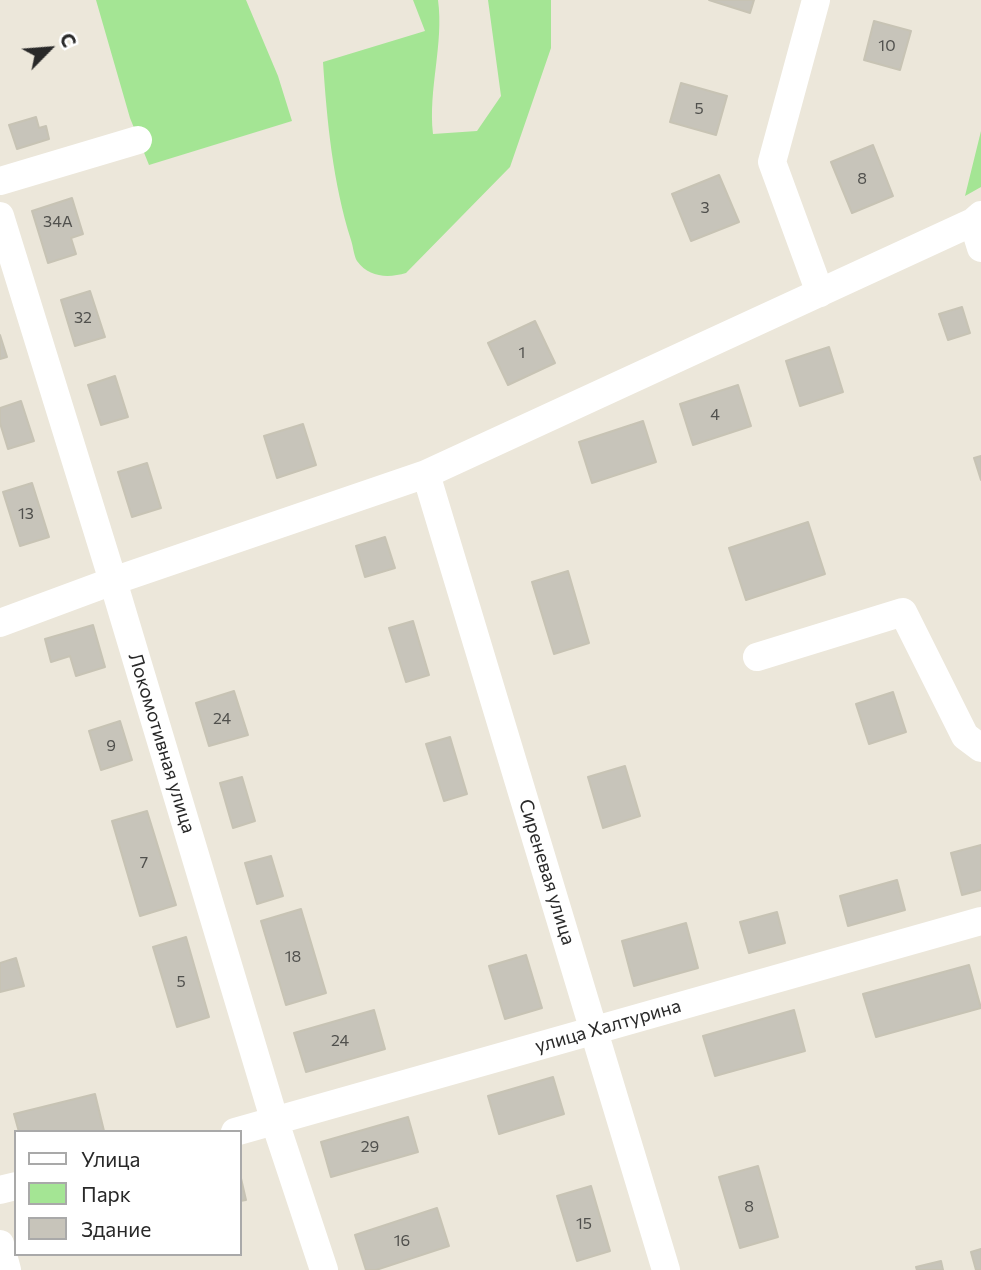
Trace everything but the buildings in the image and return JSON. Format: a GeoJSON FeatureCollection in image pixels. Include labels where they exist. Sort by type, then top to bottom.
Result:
{"type":"FeatureCollection","features":[{"type":"Feature","properties":{"kind":"street"},"geometry":{"type":"LineString","coordinates":[[816,0],[772,162],[820,293]]}},
{"type":"Feature","properties":{"kind":"street"},"geometry":{"type":"LineString","coordinates":[[0,181],[138,140]]}},
{"type":"Feature","properties":{"kind":"street","name":"Локомотивная улица"},"geometry":{"type":"LineString","coordinates":[[0,216],[113,581],[275,1122],[324,1270]]}},
{"type":"Feature","properties":{"kind":"street"},"geometry":{"type":"LineString","coordinates":[[0,623],[113,581],[426,474],[820,293],[978,228]]}},
{"type":"Feature","properties":{"kind":"street","name":"Сиреневая улица"},"geometry":{"type":"LineString","coordinates":[[426,474],[666,1270]]}},
{"type":"Feature","properties":{"kind":"street"},"geometry":{"type":"LineString","coordinates":[[757,657],[903,612],[965,736],[981,748]]}},
{"type":"Feature","properties":{"kind":"street","name":"улица Халтурина"},"geometry":{"type":"LineString","coordinates":[[242,1130],[981,921]]}},
{"type":"Feature","properties":{"kind":"street"},"geometry":{"type":"LineString","coordinates":[[0,1244],[8,1270]]}},
{"type":"Feature","properties":{"kind":"green space"},"geometry":{"type":"Polygon","coordinates":[[[96,0],[246,0],[278,76],[292,121],[149,165],[130,118],[96,0]]]}},
{"type":"Feature","properties":{"kind":"green space"},"geometry":{"type":"Polygon","coordinates":[[[413,0],[438,0],[439,33],[433,134],[477,131],[501,96],[488,0],[551,0],[551,48],[510,167],[406,273],[380,275],[367,271],[355,256],[332,152],[323,62],[425,31],[413,0]]]}},
{"type":"Feature","properties":{"kind":"green space"},"geometry":{"type":"Polygon","coordinates":[[[981,131],[981,187],[965,196],[981,131]]]}}]}
